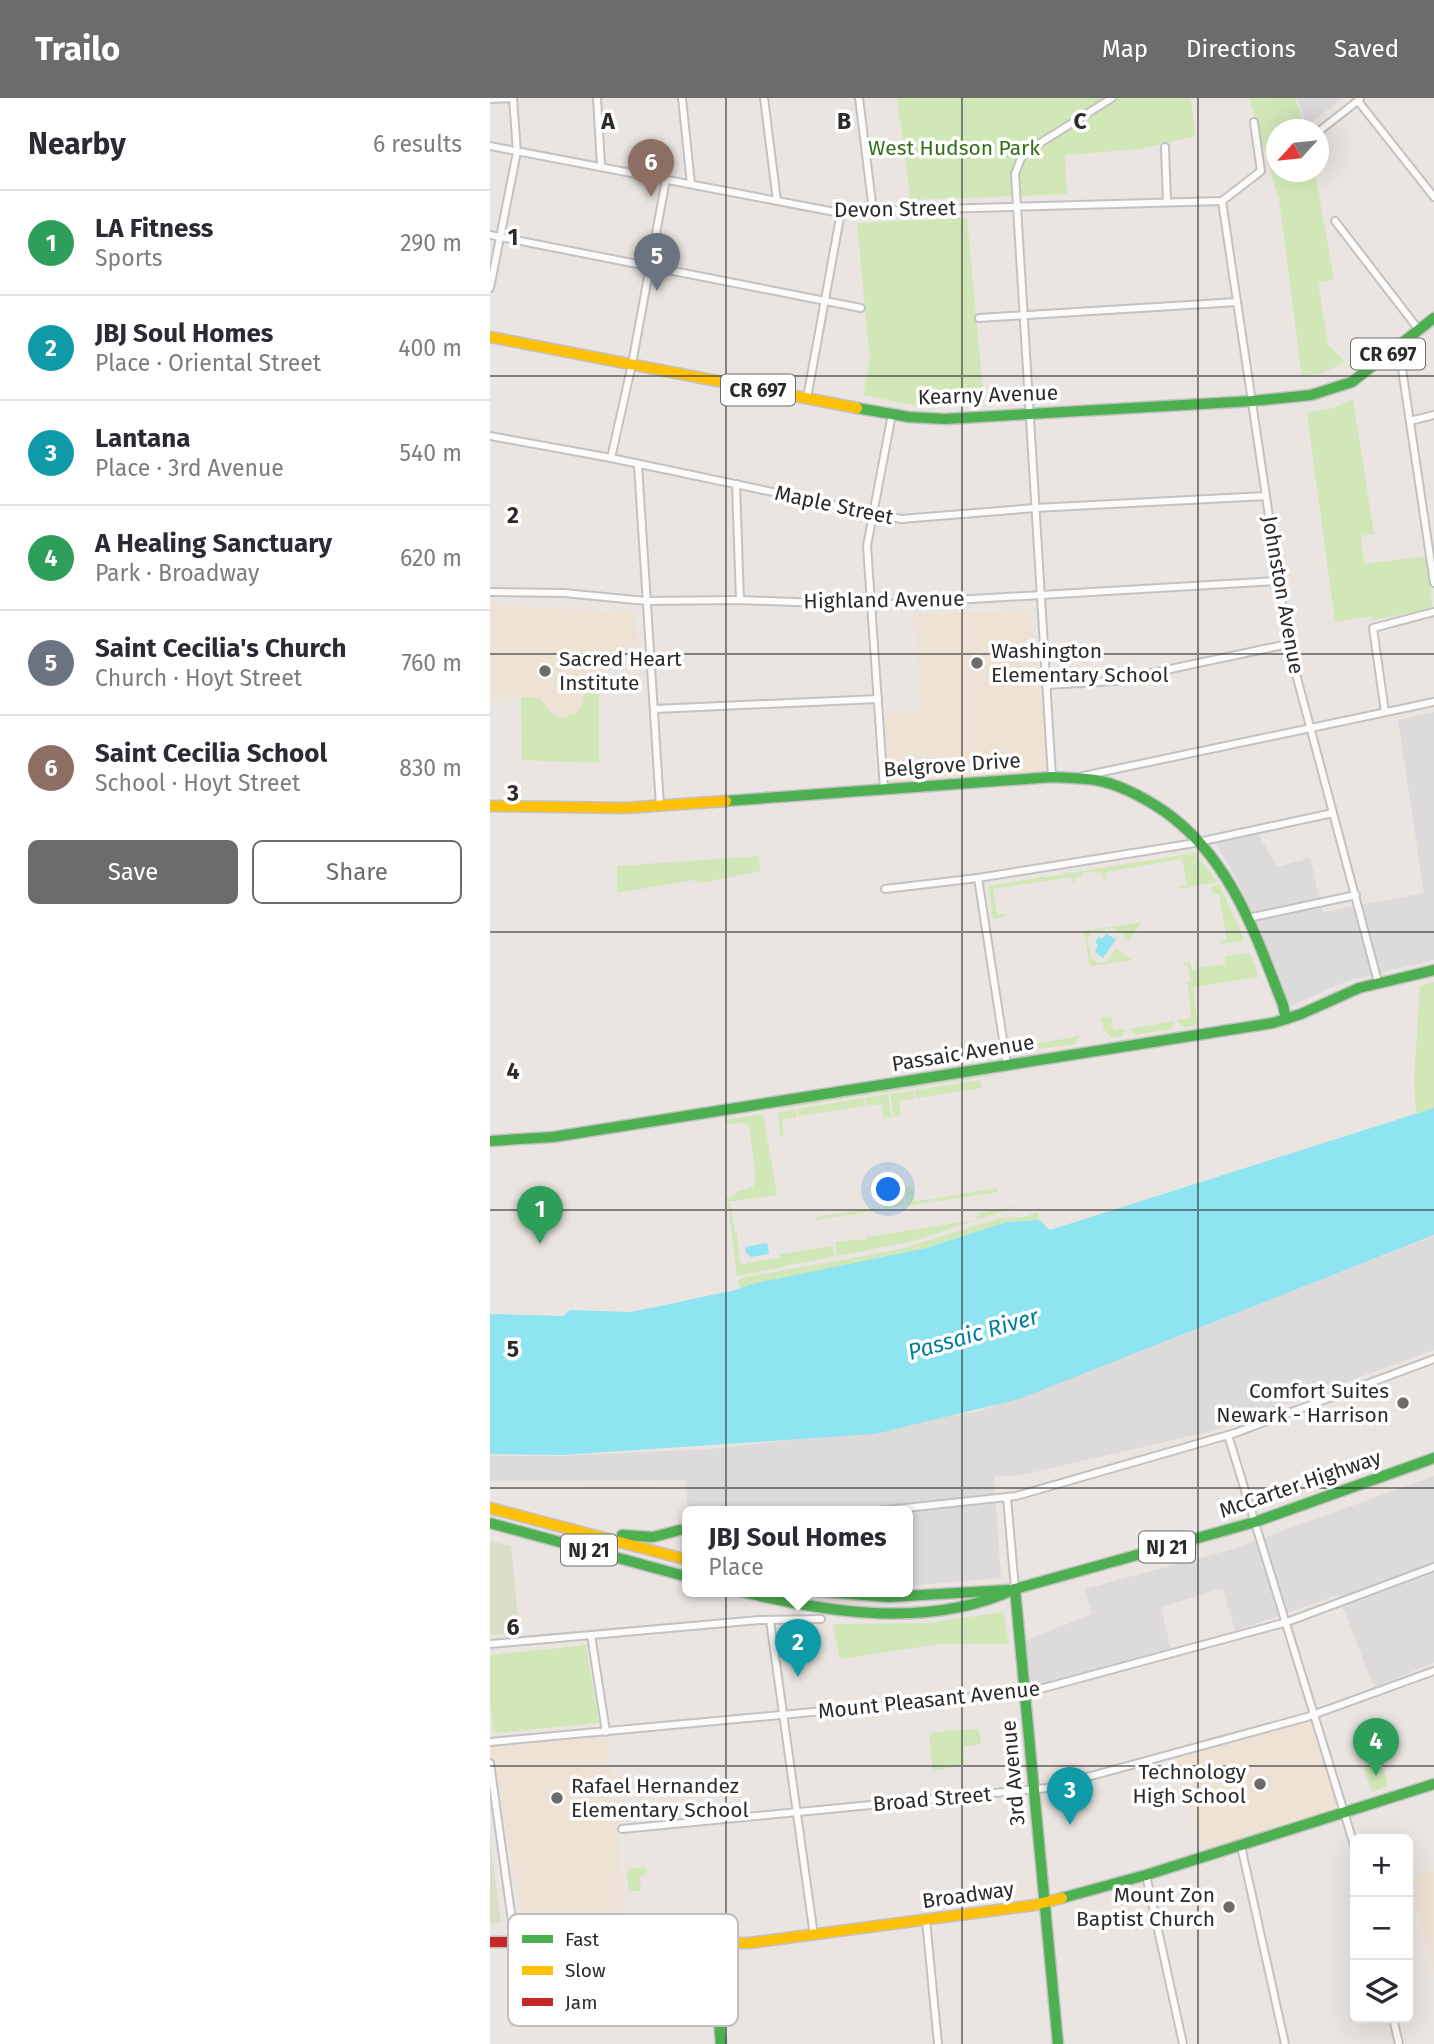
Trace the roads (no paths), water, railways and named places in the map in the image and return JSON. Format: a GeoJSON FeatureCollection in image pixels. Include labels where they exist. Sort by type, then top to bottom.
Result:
{"type":"FeatureCollection","features":[{"type":"Feature","properties":{"kind":"main road","name":"CR 697"},"geometry":{"type":"LineString","coordinates":[[1396,348],[1434,318]]}},
{"type":"Feature","properties":{"kind":"main road","name":"Kearny Avenue"},"geometry":{"type":"LineString","coordinates":[[490,337],[892,414],[945,419],[1252,401],[1321,392],[1357,379],[1396,348]]}},
{"type":"Feature","properties":{"kind":"main road","name":"Belgrove Drive"},"geometry":{"type":"LineString","coordinates":[[490,806],[660,806],[1052,777],[1094,780],[1131,791],[1176,817],[1202,841],[1233,886],[1283,1005],[1286,1019]]}},
{"type":"Feature","properties":{"kind":"main road","name":"Passaic Avenue"},"geometry":{"type":"LineString","coordinates":[[490,1141],[553,1137],[1286,1019],[1378,982],[1434,970]]}},
{"type":"Feature","properties":{"kind":"main road","name":"McCarter Highway"},"geometry":{"type":"LineString","coordinates":[[763,1597],[794,1605],[842,1611],[888,1613],[967,1606],[1255,1521],[1434,1458]]}},
{"type":"Feature","properties":{"kind":"main road","name":"NJ 21"},"geometry":{"type":"LineString","coordinates":[[490,1508],[682,1558]]}},
{"type":"Feature","properties":{"kind":"main road","name":"NJ 21"},"geometry":{"type":"LineString","coordinates":[[490,1523],[682,1575]]}},
{"type":"Feature","properties":{"kind":"main road"},"geometry":{"type":"LineString","coordinates":[[575,1529],[641,1537],[682,1530]]}},
{"type":"Feature","properties":{"kind":"main road","name":"McCarter Highway"},"geometry":{"type":"LineString","coordinates":[[913,1597],[1015,1590]]}},
{"type":"Feature","properties":{"kind":"main road","name":"3rd Avenue"},"geometry":{"type":"LineString","coordinates":[[1015,1590],[1058,2044]]}},
{"type":"Feature","properties":{"kind":"main road","name":"Broadway"},"geometry":{"type":"LineString","coordinates":[[738,1943],[814,1936],[1045,1903],[1346,1814],[1434,1784]]}},
{"type":"Feature","properties":{"kind":"main road","name":"Broadway"},"geometry":{"type":"LineString","coordinates":[[490,1941],[508,1942]]}},
{"type":"Feature","properties":{"kind":"main road"},"geometry":{"type":"LineString","coordinates":[[719,2026],[721,2044]]}},
{"type":"Feature","properties":{"kind":"street"},"geometry":{"type":"LineString","coordinates":[[490,99],[513,98],[517,152],[490,288]]}},
{"type":"Feature","properties":{"kind":"street"},"geometry":{"type":"LineString","coordinates":[[597,98],[601,166]]}},
{"type":"Feature","properties":{"kind":"street"},"geometry":{"type":"LineString","coordinates":[[682,98],[691,184]]}},
{"type":"Feature","properties":{"kind":"street"},"geometry":{"type":"LineString","coordinates":[[764,98],[777,201]]}},
{"type":"Feature","properties":{"kind":"street"},"geometry":{"type":"LineString","coordinates":[[859,98],[873,211]]}},
{"type":"Feature","properties":{"kind":"street"},"geometry":{"type":"LineString","coordinates":[[1052,777],[1015,174],[1025,153],[1112,98]]}},
{"type":"Feature","properties":{"kind":"street"},"geometry":{"type":"LineString","coordinates":[[1329,123],[1359,99],[1434,197]]}},
{"type":"Feature","properties":{"kind":"street"},"geometry":{"type":"LineString","coordinates":[[1222,201],[1261,172],[1254,122]]}},
{"type":"Feature","properties":{"kind":"street","name":"Devon Street"},"geometry":{"type":"LineString","coordinates":[[490,146],[841,212],[1222,201]]}},
{"type":"Feature","properties":{"kind":"street"},"geometry":{"type":"LineString","coordinates":[[1165,147],[1167,201]]}},
{"type":"Feature","properties":{"kind":"street"},"geometry":{"type":"LineString","coordinates":[[611,458],[632,364],[666,179]]}},
{"type":"Feature","properties":{"kind":"street","name":"Johnston Avenue"},"geometry":{"type":"LineString","coordinates":[[1222,201],[1287,644],[1378,982]]}},
{"type":"Feature","properties":{"kind":"street"},"geometry":{"type":"LineString","coordinates":[[807,398],[841,212]]}},
{"type":"Feature","properties":{"kind":"street"},"geometry":{"type":"LineString","coordinates":[[1335,221],[1419,330]]}},
{"type":"Feature","properties":{"kind":"street"},"geometry":{"type":"LineString","coordinates":[[490,235],[861,308]]}},
{"type":"Feature","properties":{"kind":"street"},"geometry":{"type":"LineString","coordinates":[[979,318],[1237,302]]}},
{"type":"Feature","properties":{"kind":"street"},"geometry":{"type":"LineString","coordinates":[[1396,348],[1401,362],[1434,583]]}},
{"type":"Feature","properties":{"kind":"street"},"geometry":{"type":"LineString","coordinates":[[884,789],[867,546],[892,414]]}},
{"type":"Feature","properties":{"kind":"street"},"geometry":{"type":"LineString","coordinates":[[1410,421],[1434,415]]}},
{"type":"Feature","properties":{"kind":"street","name":"Maple Street"},"geometry":{"type":"LineString","coordinates":[[490,436],[611,458],[638,466],[901,519],[1035,508],[1266,496]]}},
{"type":"Feature","properties":{"kind":"street"},"geometry":{"type":"LineString","coordinates":[[638,466],[660,806]]}},
{"type":"Feature","properties":{"kind":"street"},"geometry":{"type":"LineString","coordinates":[[736,484],[740,600]]}},
{"type":"Feature","properties":{"kind":"street"},"geometry":{"type":"LineString","coordinates":[[1424,518],[1434,515]]}},
{"type":"Feature","properties":{"kind":"street","name":"Highland Avenue"},"geometry":{"type":"LineString","coordinates":[[490,592],[565,593],[646,601],[740,600],[871,605],[1279,581]]}},
{"type":"Feature","properties":{"kind":"street"},"geometry":{"type":"LineString","coordinates":[[1385,712],[1373,628],[1434,612]]}},
{"type":"Feature","properties":{"kind":"street"},"geometry":{"type":"LineString","coordinates":[[1046,685],[1114,681],[1287,644]]}},
{"type":"Feature","properties":{"kind":"street"},"geometry":{"type":"LineString","coordinates":[[655,709],[878,699]]}},
{"type":"Feature","properties":{"kind":"street"},"geometry":{"type":"LineString","coordinates":[[1071,778],[1434,702]]}},
{"type":"Feature","properties":{"kind":"street"},"geometry":{"type":"LineString","coordinates":[[885,889],[978,878],[1202,841],[1333,813]]}},
{"type":"Feature","properties":{"kind":"street"},"geometry":{"type":"LineString","coordinates":[[978,878],[1007,1065]]}},
{"type":"Feature","properties":{"kind":"street"},"geometry":{"type":"LineString","coordinates":[[1248,918],[1356,895]]}},
{"type":"Feature","properties":{"kind":"street"},"geometry":{"type":"LineString","coordinates":[[913,1507],[1007,1498],[1228,1435],[1434,1359]]}},
{"type":"Feature","properties":{"kind":"street"},"geometry":{"type":"LineString","coordinates":[[1228,1435],[1351,1834]]}},
{"type":"Feature","properties":{"kind":"street","name":"3rd Avenue"},"geometry":{"type":"LineString","coordinates":[[1007,1498],[1015,1590]]}},
{"type":"Feature","properties":{"kind":"street","name":"Mount Pleasant Avenue"},"geometry":{"type":"LineString","coordinates":[[490,1742],[1025,1693],[1287,1622],[1434,1567]]}},
{"type":"Feature","properties":{"kind":"street"},"geometry":{"type":"LineString","coordinates":[[490,1644],[770,1620],[821,1619]]}},
{"type":"Feature","properties":{"kind":"street"},"geometry":{"type":"LineString","coordinates":[[770,1620],[814,1936]]}},
{"type":"Feature","properties":{"kind":"street"},"geometry":{"type":"LineString","coordinates":[[591,1635],[606,1732]]}},
{"type":"Feature","properties":{"kind":"street","name":"Broad Street"},"geometry":{"type":"LineString","coordinates":[[622,1829],[1055,1786],[1315,1714],[1434,1671]]}},
{"type":"Feature","properties":{"kind":"street"},"geometry":{"type":"LineString","coordinates":[[490,1763],[511,1914]]}},
{"type":"Feature","properties":{"kind":"street"},"geometry":{"type":"LineString","coordinates":[[1241,1846],[1285,2044]]}},
{"type":"Feature","properties":{"kind":"street"},"geometry":{"type":"LineString","coordinates":[[1146,1875],[1183,2044]]}},
{"type":"Feature","properties":{"kind":"street"},"geometry":{"type":"LineString","coordinates":[[926,1920],[938,2044]]}},
{"type":"Feature","properties":{"kind":"street"},"geometry":{"type":"LineString","coordinates":[[1394,2023],[1399,2044]]}},
{"type":"Feature","properties":{"kind":"water"},"geometry":{"type":"Polygon","coordinates":[[[1106,934],[1116,939],[1103,958],[1095,952],[1098,945],[1095,942],[1106,934]]]}},
{"type":"Feature","properties":{"kind":"water","name":"Passaic River"},"geometry":{"type":"Polygon","coordinates":[[[1434,1108],[1434,1235],[1019,1399],[875,1434],[562,1455],[490,1454],[490,1314],[563,1316],[570,1310],[630,1312],[926,1248],[1007,1222],[1039,1220],[1050,1230],[1434,1108]]]}},
{"type":"Feature","properties":{"kind":"water"},"geometry":{"type":"Polygon","coordinates":[[[767,1243],[769,1254],[751,1257],[746,1253],[745,1247],[767,1243]]]}},
{"type":"Feature","properties":{"kind":"place","name":"Saint Cecilia School"},"geometry":{"type":"Point","coordinates":[651,197]}},
{"type":"Feature","properties":{"kind":"place","name":"Saint Cecilia's Church"},"geometry":{"type":"Point","coordinates":[657,291]}},
{"type":"Feature","properties":{"kind":"place","name":"Washington Elementary School"},"geometry":{"type":"Point","coordinates":[977,663]}},
{"type":"Feature","properties":{"kind":"place","name":"Sacred Heart Institute"},"geometry":{"type":"Point","coordinates":[545,671]}},
{"type":"Feature","properties":{"kind":"place","name":"LA Fitness"},"geometry":{"type":"Point","coordinates":[540,1244]}},
{"type":"Feature","properties":{"kind":"place","name":"Comfort Suites Newark - Harrison"},"geometry":{"type":"Point","coordinates":[1403,1403]}},
{"type":"Feature","properties":{"kind":"place","name":"JBJ Soul Homes"},"geometry":{"type":"Point","coordinates":[798,1677]}},
{"type":"Feature","properties":{"kind":"place","name":"A Healing Sanctuary"},"geometry":{"type":"Point","coordinates":[1376,1776]}},
{"type":"Feature","properties":{"kind":"place","name":"Technology High School"},"geometry":{"type":"Point","coordinates":[1260,1784]}},
{"type":"Feature","properties":{"kind":"place","name":"Rafael Hernandez Elementary School"},"geometry":{"type":"Point","coordinates":[557,1798]}},
{"type":"Feature","properties":{"kind":"place","name":"Lantana"},"geometry":{"type":"Point","coordinates":[1070,1825]}},
{"type":"Feature","properties":{"kind":"place","name":"Mount Zon Baptist Church"},"geometry":{"type":"Point","coordinates":[1229,1907]}},
{"type":"Feature","properties":{"kind":"park label","name":"West Hudson Park"},"geometry":{"type":"Point","coordinates":[954,148]}}]}
